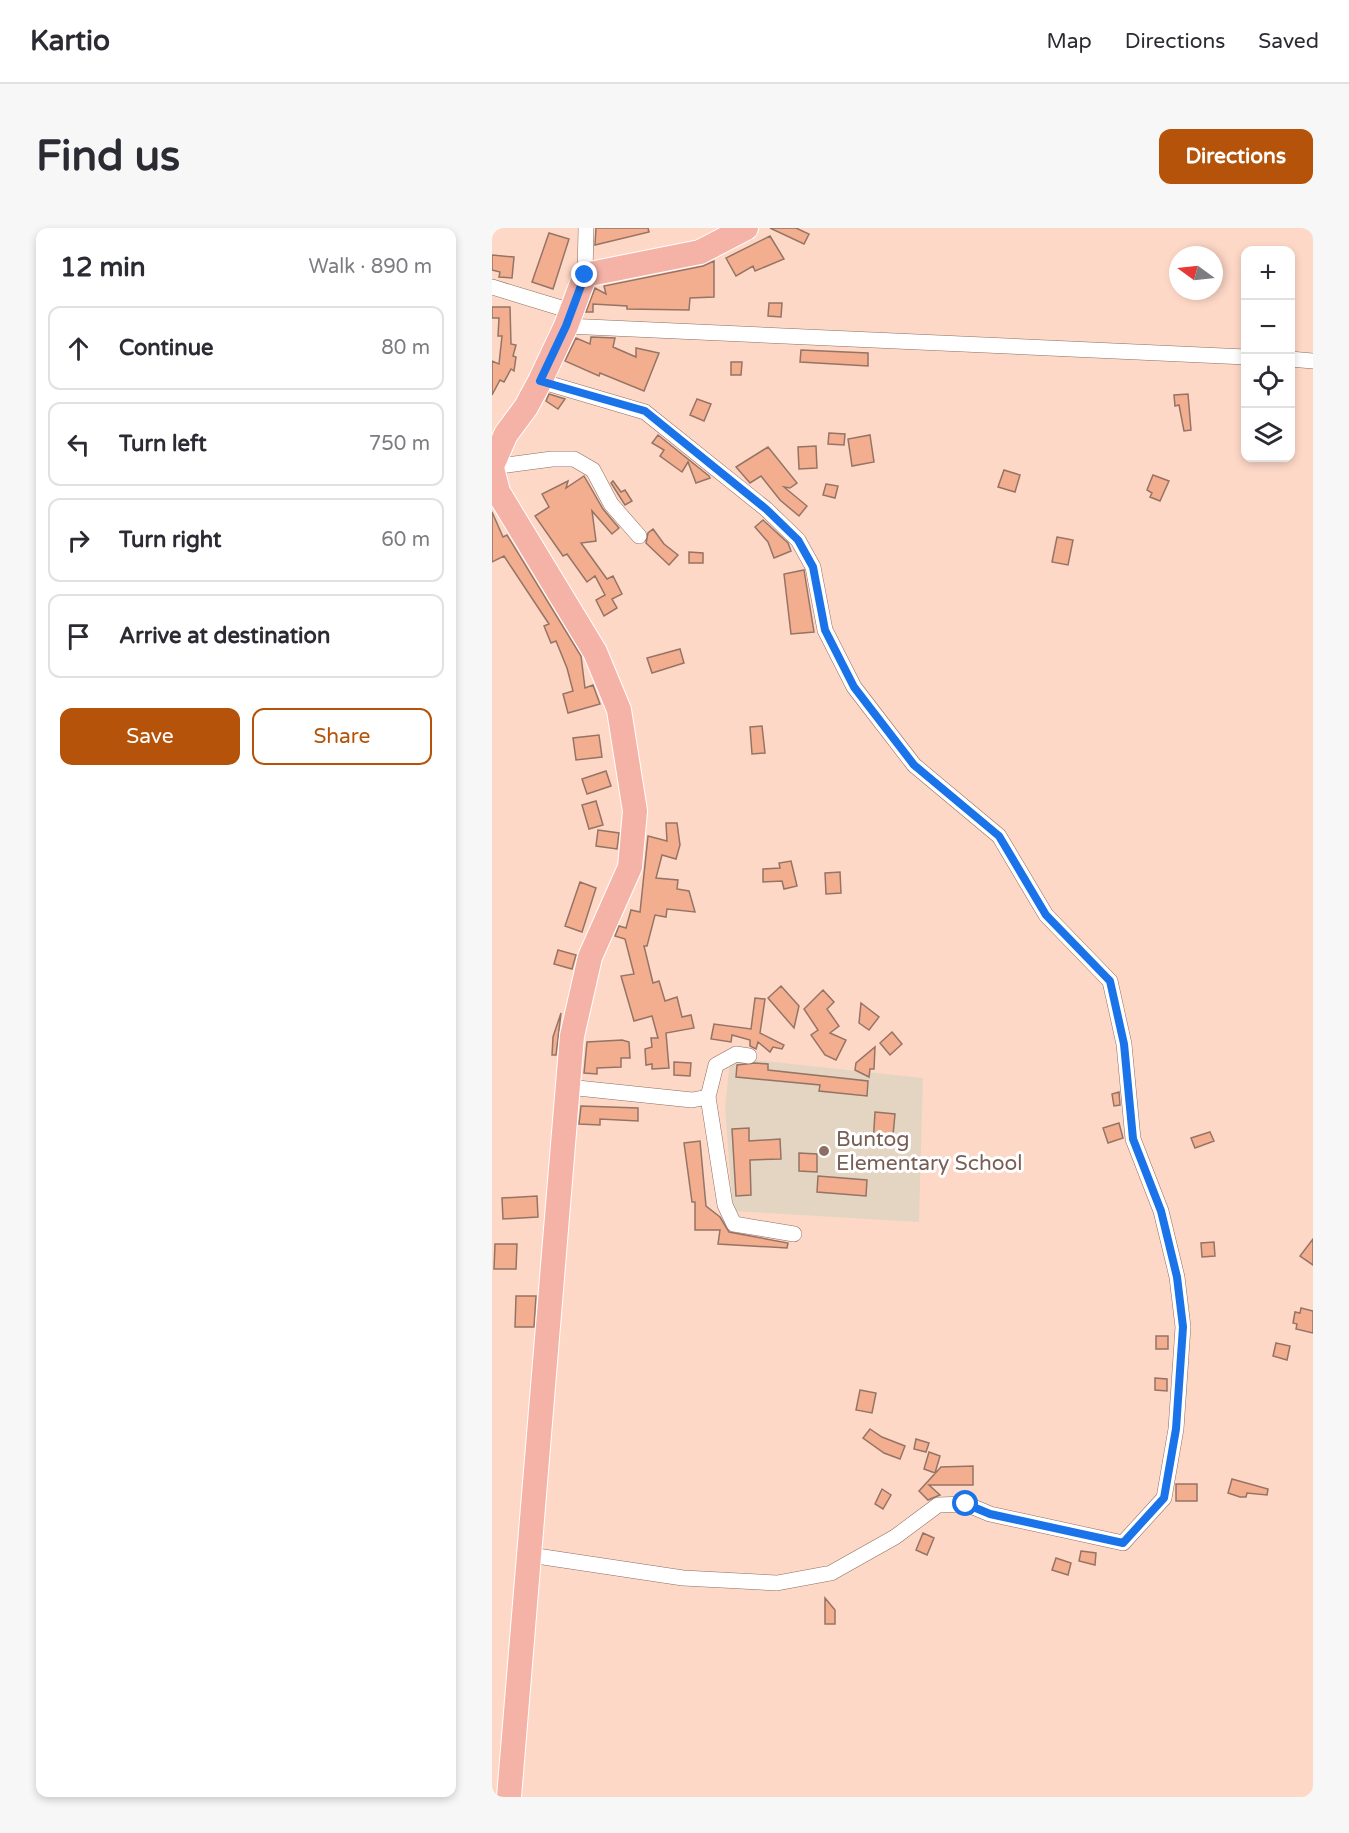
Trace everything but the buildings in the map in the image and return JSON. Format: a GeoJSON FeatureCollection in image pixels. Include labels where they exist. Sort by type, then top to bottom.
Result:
{"type":"FeatureCollection","features":[{"type":"Feature","properties":{"kind":"main road"},"geometry":{"type":"LineString","coordinates":[[509,1797],[572,1036],[590,957],[630,867],[635,811],[619,710],[595,652],[498,492],[492,467],[506,434],[526,407],[540,381],[585,275],[699,252],[746,228]]}},
{"type":"Feature","properties":{"kind":"street"},"geometry":{"type":"LineString","coordinates":[[585,275],[586,228]]}},
{"type":"Feature","properties":{"kind":"street"},"geometry":{"type":"LineString","coordinates":[[492,287],[568,318],[1241,357]]}},
{"type":"Feature","properties":{"kind":"street"},"geometry":{"type":"LineString","coordinates":[[1295,359],[1313,361]]}},
{"type":"Feature","properties":{"kind":"street"},"geometry":{"type":"LineString","coordinates":[[530,1555],[683,1578],[777,1583],[831,1573],[895,1537],[938,1505],[966,1504],[990,1514],[1123,1543],[1164,1498],[1176,1429],[1183,1327],[1177,1277],[1161,1211],[1133,1139],[1124,1044],[1110,981],[1046,915],[999,836],[914,765],[854,687],[825,630],[813,567],[798,540],[766,509],[645,411],[540,381]]}},
{"type":"Feature","properties":{"kind":"street"},"geometry":{"type":"LineString","coordinates":[[492,467],[552,459],[574,459],[593,470],[611,504],[639,536]]}},
{"type":"Feature","properties":{"kind":"street"},"geometry":{"type":"LineString","coordinates":[[749,1056],[736,1054],[716,1065],[708,1097],[725,1205],[734,1224],[794,1234]]}},
{"type":"Feature","properties":{"kind":"street"},"geometry":{"type":"LineString","coordinates":[[568,1087],[692,1100],[708,1097]]}},
{"type":"Feature","properties":{"kind":"shaded area","name":"Buntog Elementary School"},"geometry":{"type":"Polygon","coordinates":[[[735,1058],[923,1078],[919,1222],[733,1211],[725,1109],[729,1069],[735,1058]]]}},
{"type":"Feature","properties":{"kind":"place","name":"Buntog Elementary School"},"geometry":{"type":"Point","coordinates":[824,1151]}},
{"type":"Feature","properties":{"kind":"route"},"geometry":{"type":"LineString","coordinates":[[585,275],[566,326],[540,381],[645,411],[766,509],[798,540],[813,567],[825,630],[854,687],[914,765],[999,836],[1046,915],[1110,981],[1124,1044],[1133,1139],[1161,1211],[1177,1277],[1183,1327],[1176,1429],[1164,1498],[1123,1543],[990,1514],[966,1504]]}}]}
